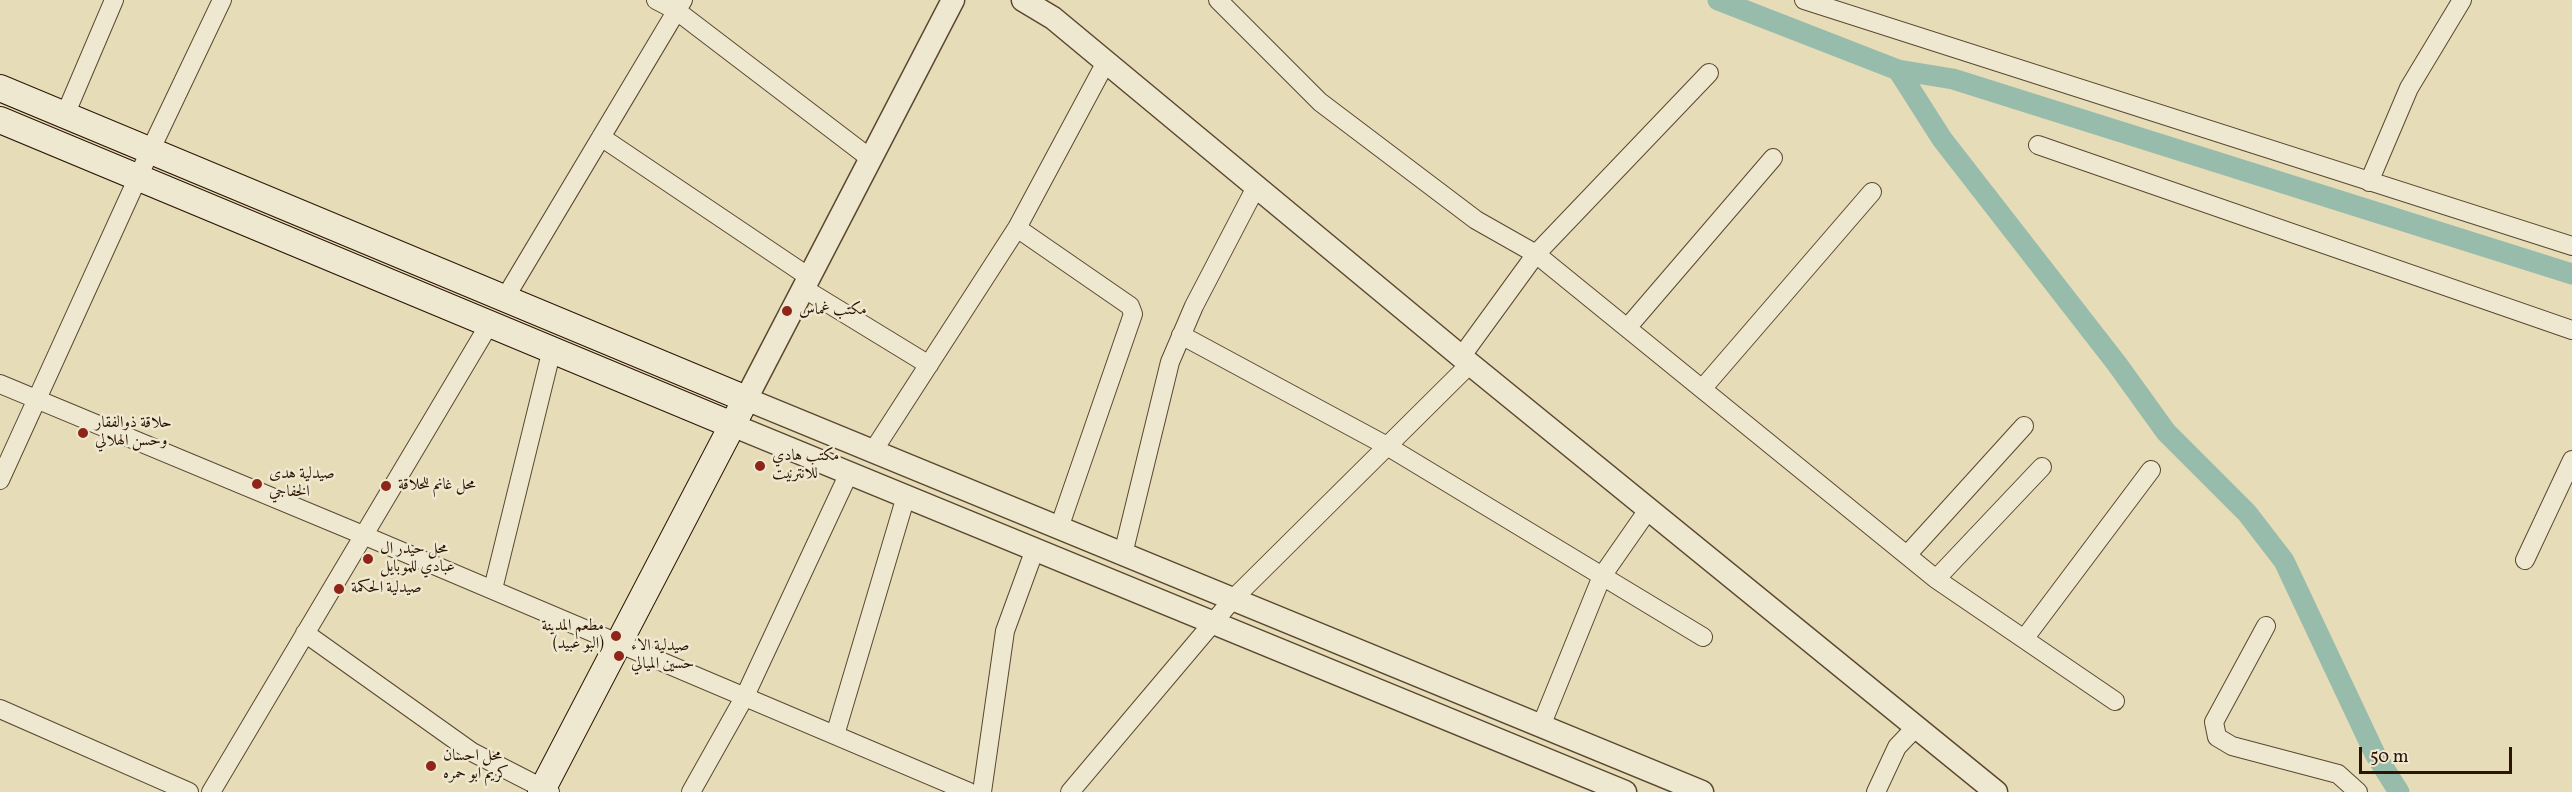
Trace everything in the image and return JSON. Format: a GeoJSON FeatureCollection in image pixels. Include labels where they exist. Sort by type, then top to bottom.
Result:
{"type":"FeatureCollection","features":[{"type":"Feature","properties":{"kind":"main road"},"geometry":{"type":"LineString","coordinates":[[0,88],[746,399],[619,642],[545,790]]}},
{"type":"Feature","properties":{"kind":"main road"},"geometry":{"type":"LineString","coordinates":[[0,120],[732,425]]}},
{"type":"Feature","properties":{"kind":"street"},"geometry":{"type":"LineString","coordinates":[[65,115],[114,0]]}},
{"type":"Feature","properties":{"kind":"street"},"geometry":{"type":"LineString","coordinates":[[0,480],[150,151],[222,0]]}},
{"type":"Feature","properties":{"kind":"street"},"geometry":{"type":"LineString","coordinates":[[656,0],[680,6],[871,159]]}},
{"type":"Feature","properties":{"kind":"street"},"geometry":{"type":"LineString","coordinates":[[953,0],[746,399],[1702,792]]}},
{"type":"Feature","properties":{"kind":"street"},"geometry":{"type":"LineString","coordinates":[[1023,0],[1053,18],[1465,361],[1996,792]]}},
{"type":"Feature","properties":{"kind":"street"},"geometry":{"type":"LineString","coordinates":[[1218,0],[1320,102],[1476,220],[1536,254],[1936,579],[2115,701]]}},
{"type":"Feature","properties":{"kind":"street"},"geometry":{"type":"LineString","coordinates":[[1804,0],[2572,246]]}},
{"type":"Feature","properties":{"kind":"street"},"geometry":{"type":"LineString","coordinates":[[2369,182],[2409,88],[2462,0]]}},
{"type":"Feature","properties":{"kind":"street"},"geometry":{"type":"LineString","coordinates":[[505,298],[680,6]]}},
{"type":"Feature","properties":{"kind":"street"},"geometry":{"type":"LineString","coordinates":[[873,451],[1017,228],[1106,62]]}},
{"type":"Feature","properties":{"kind":"street"},"geometry":{"type":"LineString","coordinates":[[1070,792],[1233,599],[1387,446],[1465,361],[1536,254],[1709,73]]}},
{"type":"Feature","properties":{"kind":"street"},"geometry":{"type":"LineString","coordinates":[[601,138],[806,283],[929,365]]}},
{"type":"Feature","properties":{"kind":"street"},"geometry":{"type":"LineString","coordinates":[[2038,145],[2572,330]]}},
{"type":"Feature","properties":{"kind":"street"},"geometry":{"type":"LineString","coordinates":[[1627,328],[1773,158]]}},
{"type":"Feature","properties":{"kind":"street"},"geometry":{"type":"LineString","coordinates":[[1123,554],[1170,362],[1180,335],[1256,187]]}},
{"type":"Feature","properties":{"kind":"street"},"geometry":{"type":"LineString","coordinates":[[1702,388],[1872,192]]}},
{"type":"Feature","properties":{"kind":"street"},"geometry":{"type":"LineString","coordinates":[[1017,228],[1130,306],[1133,314],[1059,528]]}},
{"type":"Feature","properties":{"kind":"street"},"geometry":{"type":"LineString","coordinates":[[211,792],[490,323]]}},
{"type":"Feature","properties":{"kind":"street"},"geometry":{"type":"LineString","coordinates":[[1180,335],[1387,446],[1703,637]]}},
{"type":"Feature","properties":{"kind":"street"},"geometry":{"type":"LineString","coordinates":[[492,589],[552,349]]}},
{"type":"Feature","properties":{"kind":"street"},"geometry":{"type":"LineString","coordinates":[[0,384],[619,642],[969,792]]}},
{"type":"Feature","properties":{"kind":"street"},"geometry":{"type":"LineString","coordinates":[[732,425],[1625,792]]}},
{"type":"Feature","properties":{"kind":"street"},"geometry":{"type":"LineString","coordinates":[[1906,555],[2024,426]]}},
{"type":"Feature","properties":{"kind":"street"},"geometry":{"type":"LineString","coordinates":[[2525,560],[2572,460]]}},
{"type":"Feature","properties":{"kind":"street"},"geometry":{"type":"LineString","coordinates":[[1936,579],[2042,467]]}},
{"type":"Feature","properties":{"kind":"street"},"geometry":{"type":"LineString","coordinates":[[2024,639],[2151,470]]}},
{"type":"Feature","properties":{"kind":"street"},"geometry":{"type":"LineString","coordinates":[[691,792],[745,696],[849,473]]}},
{"type":"Feature","properties":{"kind":"street"},"geometry":{"type":"LineString","coordinates":[[835,735],[906,496]]}},
{"type":"Feature","properties":{"kind":"street"},"geometry":{"type":"LineString","coordinates":[[1541,726],[1602,576],[1648,510]]}},
{"type":"Feature","properties":{"kind":"street"},"geometry":{"type":"LineString","coordinates":[[982,792],[1005,631],[1035,549]]}},
{"type":"Feature","properties":{"kind":"street"},"geometry":{"type":"LineString","coordinates":[[2266,626],[2214,722],[2217,737],[2232,746],[2338,774],[2358,792]]}},
{"type":"Feature","properties":{"kind":"street"},"geometry":{"type":"LineString","coordinates":[[305,633],[472,752],[545,790]]}},
{"type":"Feature","properties":{"kind":"street"},"geometry":{"type":"LineString","coordinates":[[0,709],[189,792]]}},
{"type":"Feature","properties":{"kind":"street"},"geometry":{"type":"LineString","coordinates":[[1876,792],[1897,747],[1916,727]]}},
{"type":"Feature","properties":{"kind":"waterway"},"geometry":{"type":"LineString","coordinates":[[1718,0],[1898,70],[1953,79],[2572,274]]}},
{"type":"Feature","properties":{"kind":"waterway"},"geometry":{"type":"LineString","coordinates":[[1898,70],[1942,139],[2117,364],[2166,432],[2247,513],[2284,561],[2375,754],[2399,792]]}},
{"type":"Feature","properties":{"kind":"place","name":"مكتب غماس"},"geometry":{"type":"Point","coordinates":[787,311]}},
{"type":"Feature","properties":{"kind":"place","name":"حلاقة ذوالفقار وحسن الهلالي"},"geometry":{"type":"Point","coordinates":[83,433]}},
{"type":"Feature","properties":{"kind":"place","name":"مكتب هادي للانترنيت"},"geometry":{"type":"Point","coordinates":[760,466]}},
{"type":"Feature","properties":{"kind":"place","name":"صيدلية هدى الخفاجي"},"geometry":{"type":"Point","coordinates":[257,484]}},
{"type":"Feature","properties":{"kind":"place","name":"محل غانم للحلاقة"},"geometry":{"type":"Point","coordinates":[386,486]}},
{"type":"Feature","properties":{"kind":"place","name":"محل حيدر ال عبادي للموبايل"},"geometry":{"type":"Point","coordinates":[368,559]}},
{"type":"Feature","properties":{"kind":"place","name":"صيدلية الحكمة"},"geometry":{"type":"Point","coordinates":[339,589]}},
{"type":"Feature","properties":{"kind":"place","name":"مطعم المدينة (البو عبيد)"},"geometry":{"type":"Point","coordinates":[616,636]}},
{"type":"Feature","properties":{"kind":"place","name":"صيدلية الاء حسين الميالي"},"geometry":{"type":"Point","coordinates":[619,656]}},
{"type":"Feature","properties":{"kind":"place","name":"محل احسان كريم ابو حمره"},"geometry":{"type":"Point","coordinates":[431,766]}}]}
